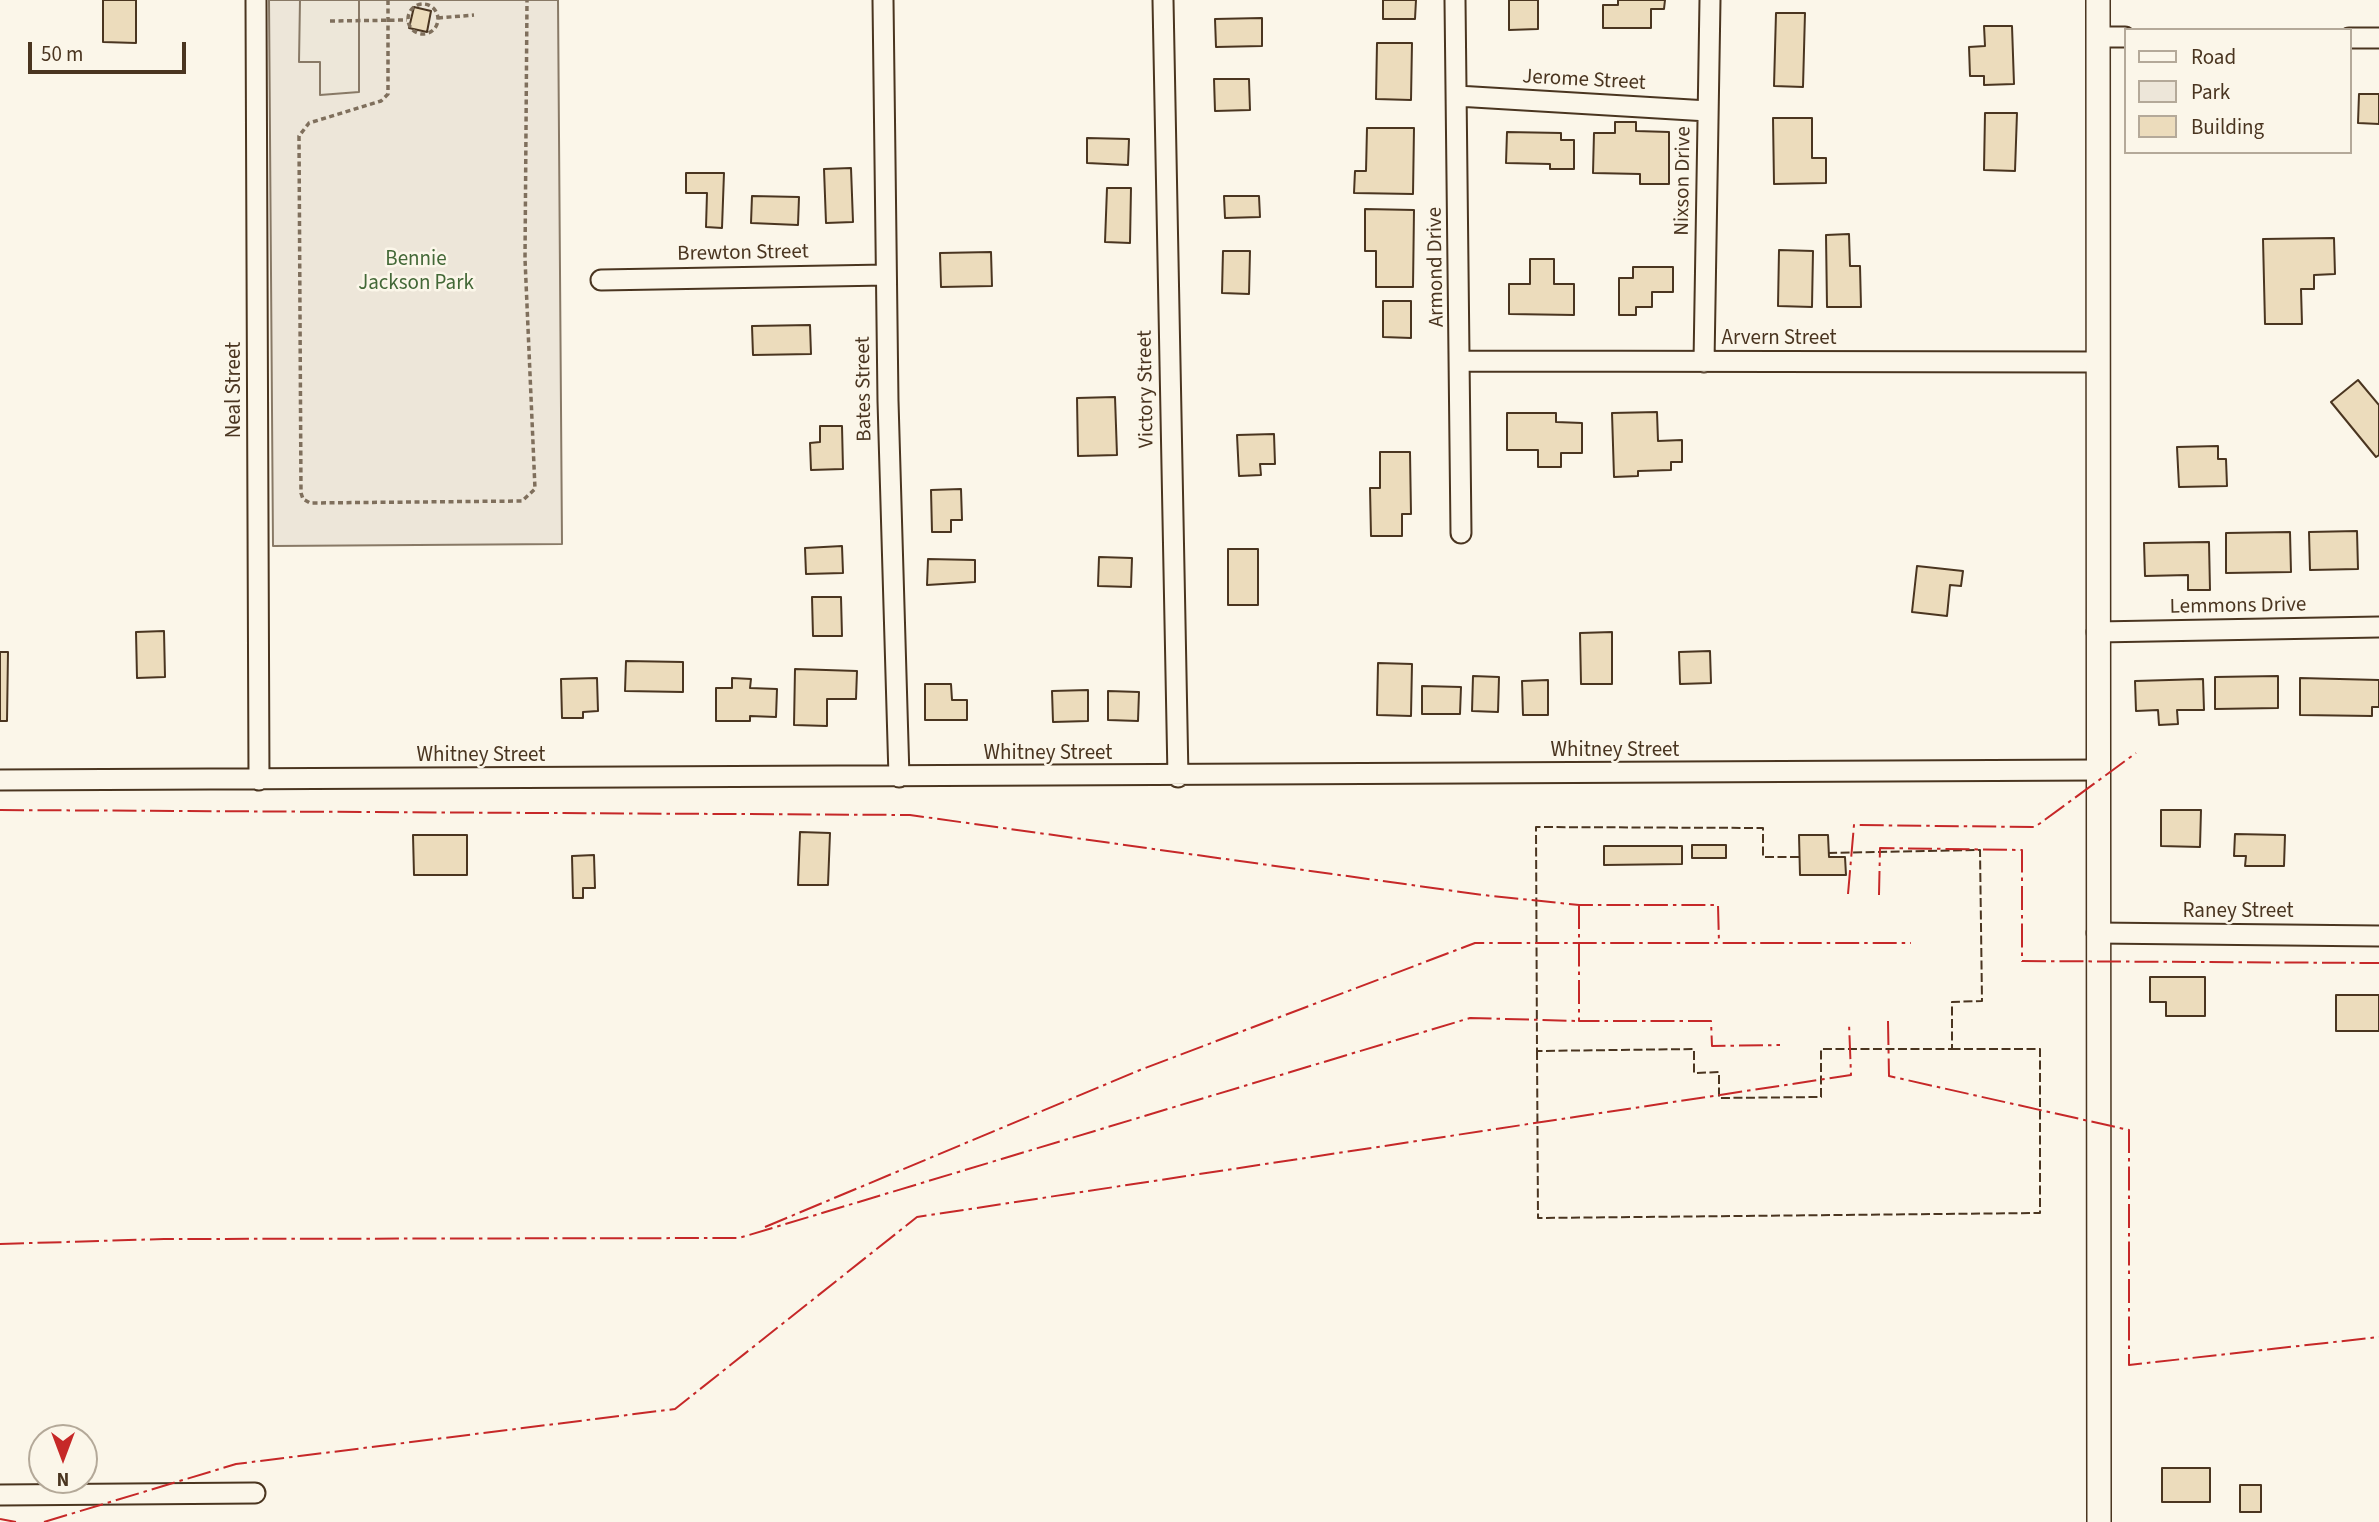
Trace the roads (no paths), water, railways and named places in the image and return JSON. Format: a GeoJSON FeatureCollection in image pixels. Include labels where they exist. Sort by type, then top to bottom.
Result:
{"type":"FeatureCollection","features":[{"type":"Feature","properties":{"kind":"street","name":"Neal Street"},"geometry":{"type":"LineString","coordinates":[[256,0],[259,780]]}},
{"type":"Feature","properties":{"kind":"street","name":"Bates Street"},"geometry":{"type":"LineString","coordinates":[[883,0],[899,777]]}},
{"type":"Feature","properties":{"kind":"street","name":"Victory Street"},"geometry":{"type":"LineString","coordinates":[[1163,0],[1178,777]]}},
{"type":"Feature","properties":{"kind":"street","name":"Armond Drive"},"geometry":{"type":"LineString","coordinates":[[1455,0],[1461,533]]}},
{"type":"Feature","properties":{"kind":"street","name":"Nixson Drive"},"geometry":{"type":"LineString","coordinates":[[1704,362],[1710,0]]}},
{"type":"Feature","properties":{"kind":"street"},"geometry":{"type":"LineString","coordinates":[[2098,0],[2099,1522]]}},
{"type":"Feature","properties":{"kind":"street"},"geometry":{"type":"LineString","coordinates":[[2098,37],[2124,37]]}},
{"type":"Feature","properties":{"kind":"street"},"geometry":{"type":"LineString","coordinates":[[2351,38],[2379,38]]}},
{"type":"Feature","properties":{"kind":"street","name":"Jerome Street"},"geometry":{"type":"LineString","coordinates":[[1457,96],[1708,111]]}},
{"type":"Feature","properties":{"kind":"street","name":"Brewton Street"},"geometry":{"type":"LineString","coordinates":[[601,280],[887,275]]}},
{"type":"Feature","properties":{"kind":"street","name":"Arvern Street"},"geometry":{"type":"LineString","coordinates":[[1461,361],[2097,362]]}},
{"type":"Feature","properties":{"kind":"street","name":"Lemmons Drive"},"geometry":{"type":"LineString","coordinates":[[2097,632],[2379,627]]}},
{"type":"Feature","properties":{"kind":"street","name":"Whitney Street"},"geometry":{"type":"LineString","coordinates":[[0,780],[1178,777],[2097,770]]}},
{"type":"Feature","properties":{"kind":"street","name":"Raney Street"},"geometry":{"type":"LineString","coordinates":[[2097,933],[2379,936]]}},
{"type":"Feature","properties":{"kind":"street"},"geometry":{"type":"LineString","coordinates":[[0,1495],[255,1493]]}},
{"type":"Feature","properties":{"kind":"park label","name":"Bennie Jackson Park"},"geometry":{"type":"Point","coordinates":[416,272]}}]}
